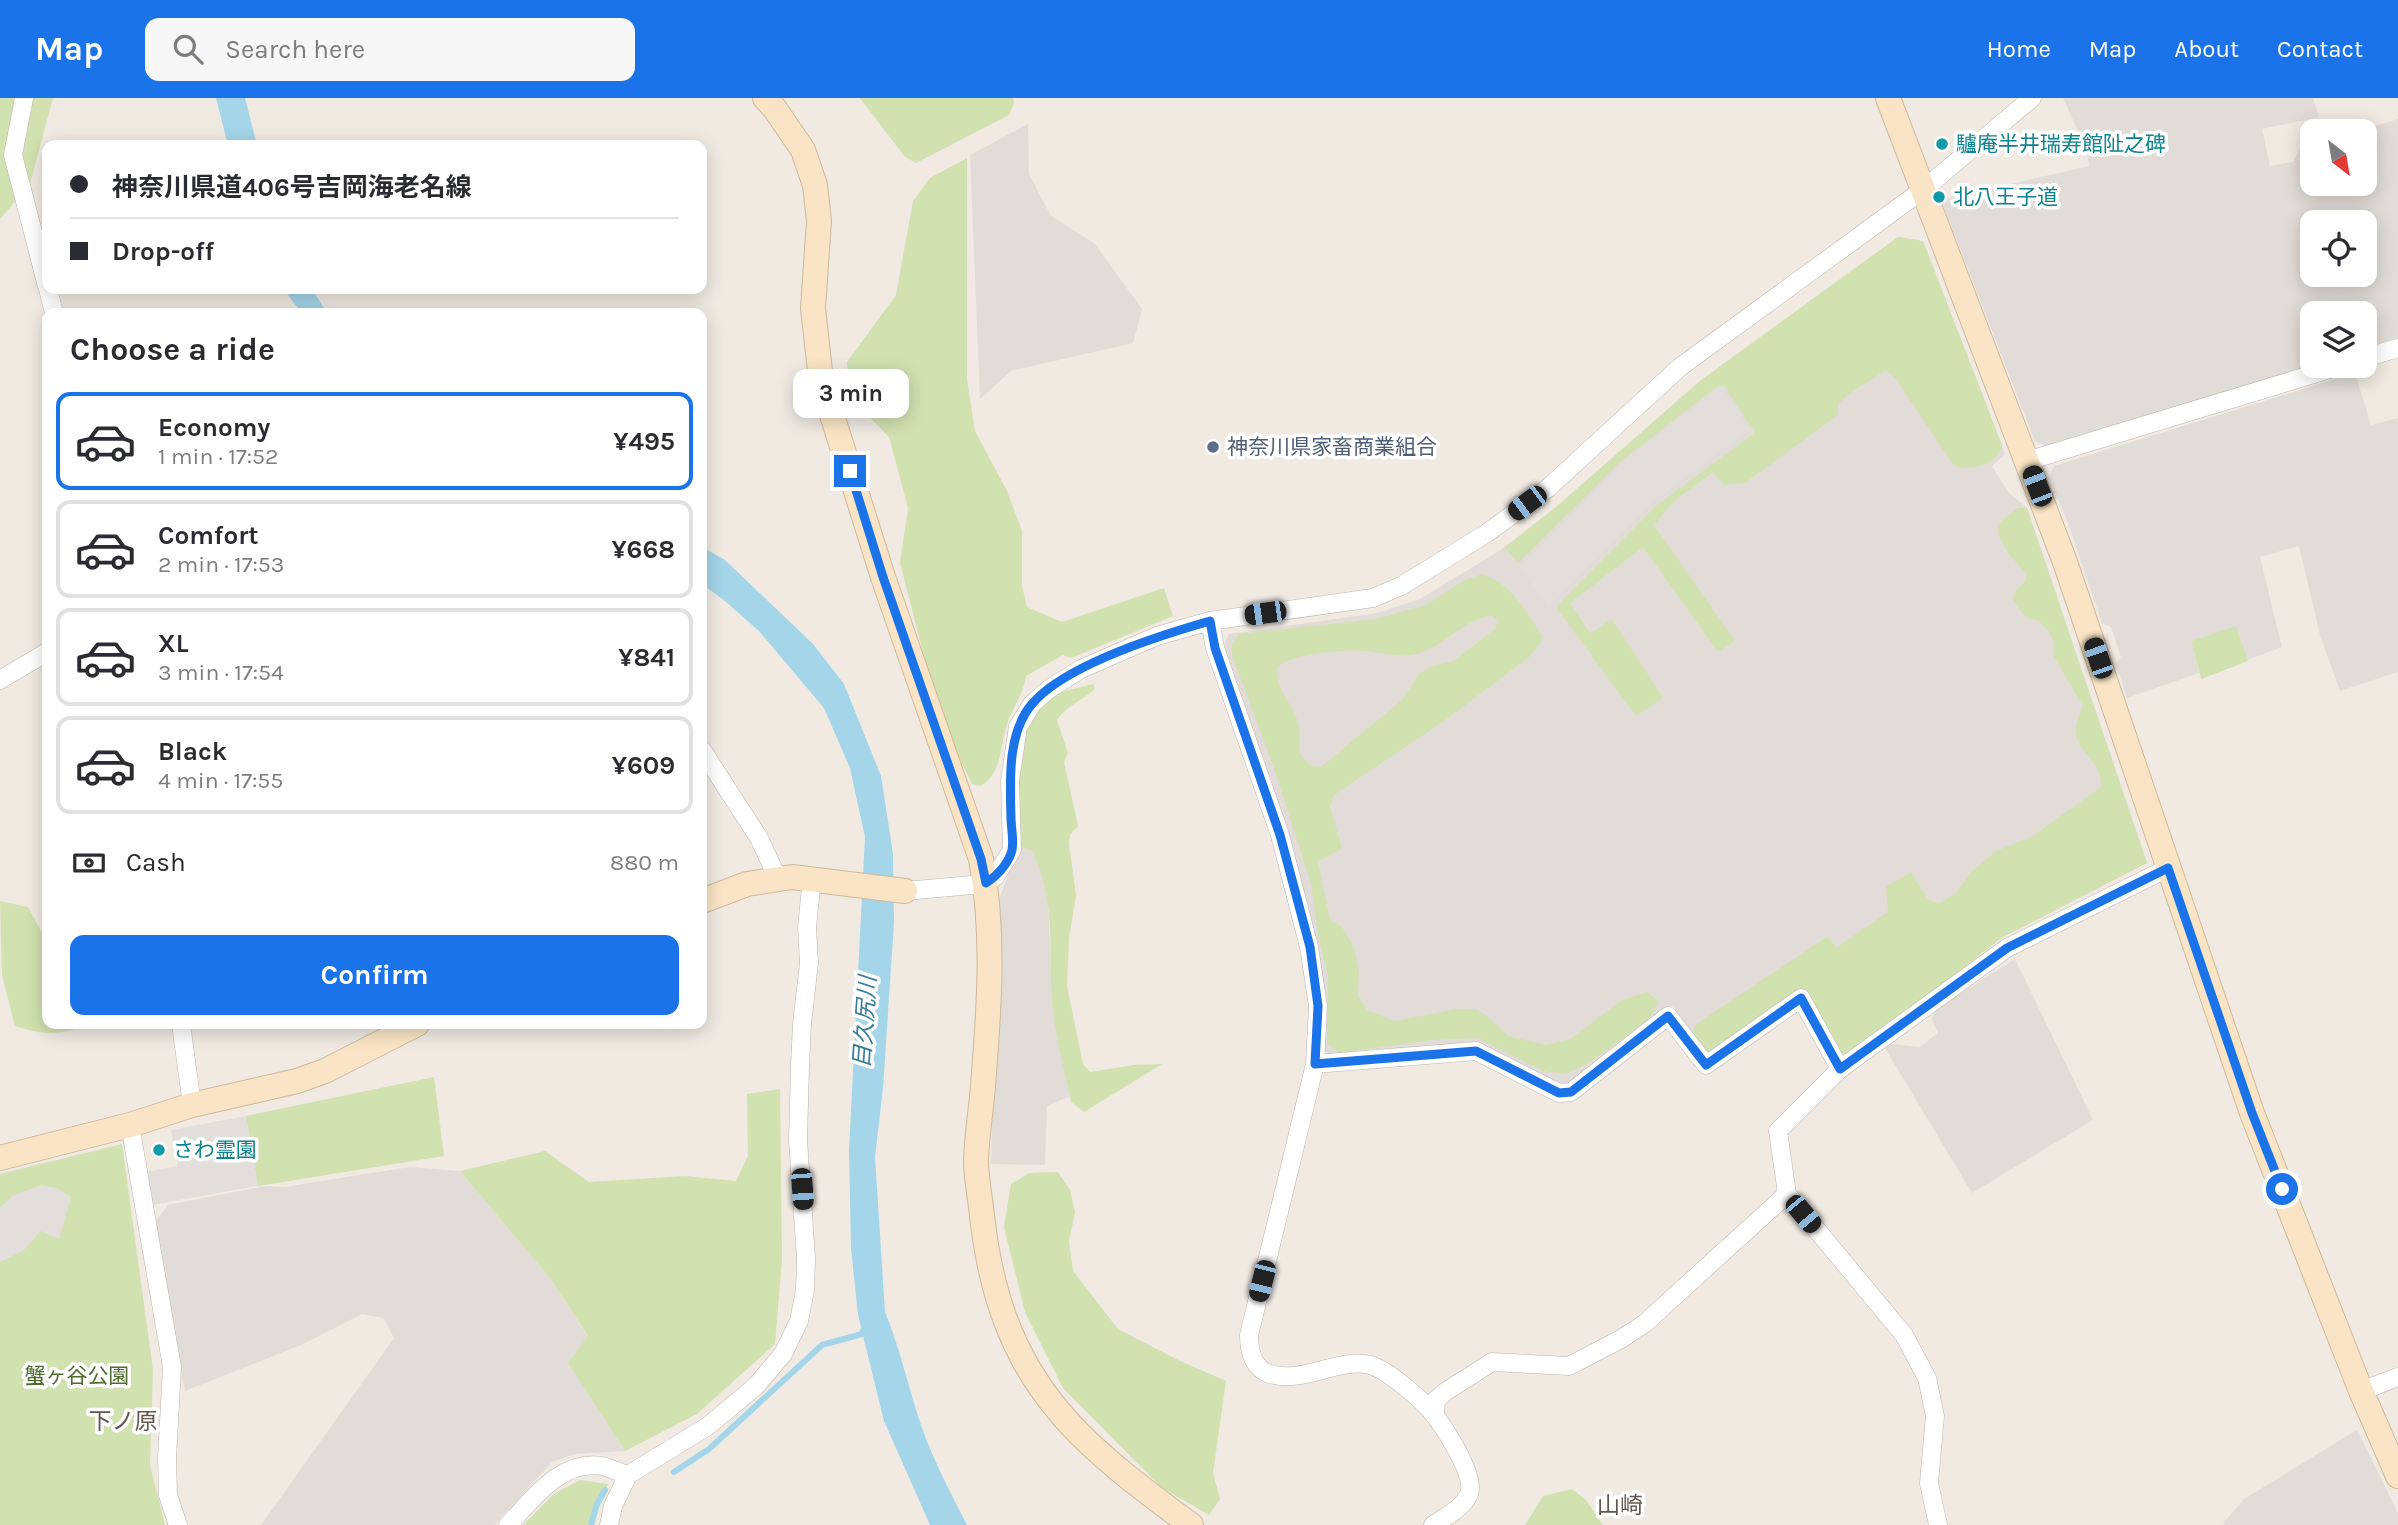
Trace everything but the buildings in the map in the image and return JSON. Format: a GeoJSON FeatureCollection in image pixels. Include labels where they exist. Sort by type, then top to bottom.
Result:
{"type":"FeatureCollection","features":[{"type":"Feature","properties":{"kind":"street"},"geometry":{"type":"LineString","coordinates":[[24,98],[13,155],[42,265]]}},
{"type":"Feature","properties":{"kind":"street"},"geometry":{"type":"LineString","coordinates":[[765,98],[803,150],[815,185],[819,221],[813,309],[821,380],[883,577],[981,859],[986,883],[989,1001],[976,1165],[984,1240],[997,1301],[1013,1343],[1062,1416],[1145,1490],[1191,1525]]}},
{"type":"Feature","properties":{"kind":"street"},"geometry":{"type":"LineString","coordinates":[[1888,98],[2070,575],[2252,1113],[2361,1391],[2398,1476]]}},
{"type":"Feature","properties":{"kind":"street"},"geometry":{"type":"LineString","coordinates":[[707,899],[747,884],[778,879],[819,879],[905,891],[986,883],[995,877],[1012,850],[1010,780],[1018,727],[1031,704],[1049,689],[1081,669],[1157,636],[1210,621],[1373,598],[1401,586],[1487,533],[1548,488],[1680,367],[1924,189],[2032,98]]}},
{"type":"Feature","properties":{"kind":"street"},"geometry":{"type":"LineString","coordinates":[[2377,354],[2398,348]]}},
{"type":"Feature","properties":{"kind":"street"},"geometry":{"type":"LineString","coordinates":[[2027,461],[2300,378]]}},
{"type":"Feature","properties":{"kind":"street"},"geometry":{"type":"LineString","coordinates":[[1210,621],[1215,648],[1280,835],[1310,947],[1318,1006],[1315,1064],[1249,1335],[1250,1352],[1259,1369],[1270,1374],[1309,1374],[1367,1364],[1386,1371],[1435,1415],[1462,1461],[1470,1481],[1469,1493],[1460,1507],[1433,1525]]}},
{"type":"Feature","properties":{"kind":"street"},"geometry":{"type":"LineString","coordinates":[[0,680],[42,655]]}},
{"type":"Feature","properties":{"kind":"street"},"geometry":{"type":"LineString","coordinates":[[707,758],[759,838],[778,879]]}},
{"type":"Feature","properties":{"kind":"street"},"geometry":{"type":"LineString","coordinates":[[1938,1525],[1929,1483],[1935,1416],[1927,1378],[1904,1335],[1787,1194],[1777,1131],[1840,1069],[2007,948],[2168,868]]}},
{"type":"Feature","properties":{"kind":"street"},"geometry":{"type":"LineString","coordinates":[[609,1525],[613,1506],[628,1475],[708,1426],[756,1386],[783,1354],[799,1321],[805,1290],[806,1259],[798,1140],[802,1024],[809,963],[807,927],[819,879]]}},
{"type":"Feature","properties":{"kind":"street"},"geometry":{"type":"LineString","coordinates":[[1315,1064],[1476,1051],[1559,1093],[1571,1092],[1668,1016],[1706,1065],[1801,998],[1840,1069]]}},
{"type":"Feature","properties":{"kind":"street"},"geometry":{"type":"LineString","coordinates":[[182,1029],[192,1105]]}},
{"type":"Feature","properties":{"kind":"street"},"geometry":{"type":"LineString","coordinates":[[0,1158],[130,1125],[192,1105],[311,1077],[407,1029]]}},
{"type":"Feature","properties":{"kind":"street"},"geometry":{"type":"LineString","coordinates":[[130,1125],[172,1367],[167,1471],[168,1495],[178,1525]]}},
{"type":"Feature","properties":{"kind":"street"},"geometry":{"type":"LineString","coordinates":[[1435,1415],[1436,1400],[1445,1391],[1492,1362],[1569,1366],[1621,1339],[1653,1315],[1787,1194]]}},
{"type":"Feature","properties":{"kind":"street"},"geometry":{"type":"LineString","coordinates":[[2361,1391],[2398,1377]]}},
{"type":"Feature","properties":{"kind":"street"},"geometry":{"type":"LineString","coordinates":[[508,1525],[557,1476],[580,1466],[602,1466],[628,1475]]}},
{"type":"Feature","properties":{"kind":"shaded area"},"geometry":{"type":"Polygon","coordinates":[[[2063,98],[2313,98],[2319,117],[2262,129],[2270,166],[2293,162],[2300,149],[2300,196],[2377,196],[2377,125],[2398,119],[2398,341],[2377,347],[2377,301],[2300,301],[2300,370],[2045,446],[2035,441],[1941,200],[2089,166],[2086,149],[2063,98]]]}},
{"type":"Feature","properties":{"kind":"shaded area"},"geometry":{"type":"Polygon","coordinates":[[[1028,124],[1029,174],[1051,216],[1094,243],[1142,309],[1133,343],[1011,371],[980,399],[970,155],[1028,124]]]}},
{"type":"Feature","properties":{"kind":"shaded area"},"geometry":{"type":"Polygon","coordinates":[[[1898,237],[1923,241],[2005,454],[1992,466],[2009,493],[2027,508],[2147,863],[2001,938],[1852,1057],[1840,1052],[1806,989],[1713,1054],[1706,1052],[1673,1006],[1567,1085],[1554,1086],[1477,1044],[1337,1059],[1322,1049],[1324,1004],[1223,647],[1229,634],[1377,613],[1420,599],[1499,551],[1555,508],[1700,381],[1898,237]]]}},
{"type":"Feature","properties":{"kind":"shaded area"},"geometry":{"type":"Polygon","coordinates":[[[2339,378],[2357,378],[2371,425],[2398,418],[2398,672],[2340,691],[2320,635],[2299,546],[2260,557],[2282,647],[2247,660],[2236,627],[2191,641],[2199,673],[2127,698],[2116,664],[2121,657],[2111,627],[2102,623],[2068,523],[2049,477],[2054,466],[2339,378]]]}},
{"type":"Feature","properties":{"kind":"shaded area"},"geometry":{"type":"Polygon","coordinates":[[[1721,387],[1750,430],[1654,501],[1549,607],[1519,567],[1621,464],[1721,387]]]}},
{"type":"Feature","properties":{"kind":"shaded area"},"geometry":{"type":"Polygon","coordinates":[[[1019,847],[1031,850],[1039,864],[1048,895],[1052,1003],[1073,1095],[1047,1106],[1045,1165],[991,1164],[997,904],[1019,847]]]}},
{"type":"Feature","properties":{"kind":"shaded area"},"geometry":{"type":"Polygon","coordinates":[[[2015,959],[2093,1120],[1972,1193],[1885,1048],[1891,1044],[1920,1047],[1938,1033],[1932,1019],[1936,1009],[2015,959]]]}},
{"type":"Feature","properties":{"kind":"shaded area"},"geometry":{"type":"Polygon","coordinates":[[[246,1116],[258,1186],[151,1205],[146,1172],[178,1166],[171,1130],[246,1116]]]}},
{"type":"Feature","properties":{"kind":"shaded area"},"geometry":{"type":"Polygon","coordinates":[[[410,1167],[460,1171],[550,1278],[588,1337],[568,1363],[625,1451],[575,1454],[552,1462],[494,1525],[261,1525],[394,1338],[383,1318],[362,1314],[301,1345],[185,1391],[151,1227],[168,1205],[265,1186],[284,1187],[410,1167]]]}},
{"type":"Feature","properties":{"kind":"shaded area"},"geometry":{"type":"Polygon","coordinates":[[[41,1185],[57,1188],[71,1197],[59,1239],[41,1231],[23,1251],[0,1262],[0,1208],[12,1196],[41,1185]]]}},
{"type":"Feature","properties":{"kind":"shaded area"},"geometry":{"type":"Polygon","coordinates":[[[2357,1430],[2398,1513],[2398,1525],[2222,1525],[2244,1499],[2357,1430]]]}},
{"type":"Feature","properties":{"kind":"green space"},"geometry":{"type":"Polygon","coordinates":[[[0,98],[53,98],[30,184],[0,219],[0,98]]]}},
{"type":"Feature","properties":{"kind":"green space"},"geometry":{"type":"Polygon","coordinates":[[[860,98],[1013,98],[1014,103],[1009,115],[916,163],[905,157],[860,98]]]}},
{"type":"Feature","properties":{"kind":"green space"},"geometry":{"type":"Polygon","coordinates":[[[967,158],[967,380],[975,431],[1007,491],[1022,531],[1022,586],[1027,607],[1062,622],[1164,588],[1173,616],[1071,658],[1063,655],[1026,676],[1007,725],[998,763],[989,780],[981,786],[972,784],[941,722],[900,563],[908,508],[889,437],[849,396],[847,362],[896,295],[913,201],[930,178],[967,158]]]}},
{"type":"Feature","properties":{"kind":"green space"},"geometry":{"type":"Polygon","coordinates":[[[1898,237],[1923,241],[2002,445],[2000,452],[1983,465],[1969,468],[1954,466],[1896,379],[1886,370],[1838,404],[1838,415],[1745,483],[1724,485],[1713,472],[1675,500],[1654,525],[1735,641],[1718,652],[1643,547],[1570,603],[1590,633],[1612,619],[1663,698],[1636,716],[1556,607],[1657,505],[1753,434],[1754,431],[1724,386],[1719,385],[1620,462],[1518,562],[1504,548],[1555,508],[1700,381],[1898,237]]]}},
{"type":"Feature","properties":{"kind":"green space"},"geometry":{"type":"Polygon","coordinates":[[[2018,508],[2027,508],[2147,863],[2001,938],[1852,1057],[1840,1052],[1806,989],[1713,1054],[1706,1052],[1693,1034],[1695,1025],[1825,938],[1830,939],[1836,948],[1888,912],[1886,887],[1911,872],[1929,901],[1940,903],[1957,892],[1971,872],[1996,851],[2031,837],[2101,787],[2100,775],[2079,743],[2076,733],[2083,706],[2053,655],[2054,642],[2048,630],[2037,620],[2026,618],[2013,600],[2015,591],[2026,581],[2026,574],[2001,542],[1998,528],[2003,520],[2018,508]]]}},
{"type":"Feature","properties":{"kind":"green space"},"geometry":{"type":"Polygon","coordinates":[[[1482,574],[1510,591],[1542,636],[1540,644],[1529,657],[1444,721],[1334,795],[1330,806],[1342,849],[1318,861],[1330,920],[1341,926],[1354,947],[1359,972],[1358,996],[1368,1011],[1395,1021],[1456,1009],[1476,1009],[1508,1036],[1546,1045],[1570,1039],[1622,1000],[1647,992],[1655,998],[1658,1003],[1648,1020],[1589,1063],[1565,1074],[1543,1071],[1478,1038],[1433,1040],[1339,1053],[1327,1043],[1328,976],[1319,941],[1311,884],[1275,771],[1232,655],[1232,644],[1239,634],[1376,619],[1426,605],[1463,581],[1482,574]],[[1492,616],[1472,622],[1435,646],[1416,654],[1334,651],[1296,658],[1278,666],[1281,689],[1297,718],[1300,751],[1305,761],[1321,767],[1402,700],[1420,673],[1432,666],[1454,661],[1496,628],[1497,620],[1492,616]]]}},
{"type":"Feature","properties":{"kind":"green space"},"geometry":{"type":"Polygon","coordinates":[[[2236,626],[2248,661],[2201,679],[2191,641],[2236,626]]]}},
{"type":"Feature","properties":{"kind":"green space"},"geometry":{"type":"Polygon","coordinates":[[[1093,684],[1095,689],[1057,720],[1068,753],[1064,762],[1078,826],[1070,835],[1069,843],[1076,896],[1069,938],[1067,986],[1083,1064],[1090,1072],[1162,1064],[1084,1112],[1071,1102],[1057,1039],[1052,1000],[1048,905],[1045,887],[1031,850],[1019,847],[1017,788],[1021,744],[1027,725],[1037,709],[1050,697],[1093,684]]]}},
{"type":"Feature","properties":{"kind":"green space"},"geometry":{"type":"Polygon","coordinates":[[[0,901],[28,907],[42,933],[42,1029],[73,1029],[52,1033],[15,1026],[2,975],[0,901]]]}},
{"type":"Feature","properties":{"kind":"green space"},"geometry":{"type":"Polygon","coordinates":[[[434,1077],[444,1156],[258,1186],[246,1116],[434,1077]]]}},
{"type":"Feature","properties":{"kind":"green space"},"geometry":{"type":"Polygon","coordinates":[[[780,1089],[782,1259],[775,1344],[697,1414],[625,1451],[568,1363],[588,1336],[550,1278],[460,1171],[545,1151],[589,1182],[685,1176],[736,1181],[748,1156],[747,1094],[780,1089]]]}},
{"type":"Feature","properties":{"kind":"green space","name":"蟹ヶ谷公園"},"geometry":{"type":"Polygon","coordinates":[[[122,1144],[153,1370],[150,1465],[165,1525],[0,1525],[0,1174],[122,1144]]]}},
{"type":"Feature","properties":{"kind":"green space"},"geometry":{"type":"Polygon","coordinates":[[[1058,1172],[1070,1190],[1075,1212],[1069,1242],[1073,1271],[1118,1329],[1226,1381],[1213,1473],[1220,1499],[1209,1515],[1161,1487],[1063,1388],[1025,1312],[1004,1227],[1011,1184],[1029,1173],[1058,1172]]]}},
{"type":"Feature","properties":{"kind":"green space"},"geometry":{"type":"Polygon","coordinates":[[[580,1480],[608,1484],[589,1525],[523,1525],[554,1494],[580,1480]]]}},
{"type":"Feature","properties":{"kind":"green space"},"geometry":{"type":"Polygon","coordinates":[[[1572,1489],[1586,1500],[1603,1525],[1525,1525],[1543,1496],[1572,1489]]]}},
{"type":"Feature","properties":{"kind":"water"},"geometry":{"type":"Polygon","coordinates":[[[216,98],[245,98],[256,140],[227,140],[216,98]]]}},
{"type":"Feature","properties":{"kind":"water"},"geometry":{"type":"Polygon","coordinates":[[[288,294],[315,294],[324,308],[297,308],[288,294]]]}},
{"type":"Feature","properties":{"kind":"water","name":"目久尻川"},"geometry":{"type":"Polygon","coordinates":[[[707,550],[725,560],[813,644],[844,684],[881,776],[893,854],[894,922],[883,1088],[875,1157],[885,1312],[928,1444],[967,1525],[930,1525],[884,1421],[858,1315],[851,1248],[849,1150],[865,837],[850,768],[824,708],[760,632],[707,588],[707,550]]]}},
{"type":"Feature","properties":{"kind":"waterway"},"geometry":{"type":"LineString","coordinates":[[674,1472],[709,1449],[822,1345],[862,1334],[864,1328]]}},
{"type":"Feature","properties":{"kind":"waterway"},"geometry":{"type":"LineString","coordinates":[[591,1525],[597,1504],[605,1490]]}},
{"type":"Feature","properties":{"kind":"place","name":"驢庵半井瑞寿館阯之碑"},"geometry":{"type":"Point","coordinates":[1942,144]}},
{"type":"Feature","properties":{"kind":"place","name":"北八王子道"},"geometry":{"type":"Point","coordinates":[1939,197]}},
{"type":"Feature","properties":{"kind":"place","name":"神奈川県家畜商業組合"},"geometry":{"type":"Point","coordinates":[1213,447]}},
{"type":"Feature","properties":{"kind":"place","name":"さわ霊園"},"geometry":{"type":"Point","coordinates":[159,1150]}},
{"type":"Feature","properties":{"kind":"district","name":"下ノ原"},"geometry":{"type":"Point","coordinates":[123,1421]}},
{"type":"Feature","properties":{"kind":"district","name":"山崎"},"geometry":{"type":"Point","coordinates":[1620,1505]}},
{"type":"Feature","properties":{"kind":"route"},"geometry":{"type":"LineString","coordinates":[[850,471],[883,577],[981,859],[986,883],[995,877],[1012,850],[1010,780],[1018,727],[1031,704],[1081,669],[1157,636],[1210,621],[1215,648],[1280,835],[1310,947],[1318,1006],[1315,1064],[1476,1051],[1559,1093],[1571,1092],[1668,1016],[1706,1065],[1801,998],[1840,1069],[2007,948],[2168,868],[2252,1113],[2282,1189]]}}]}
